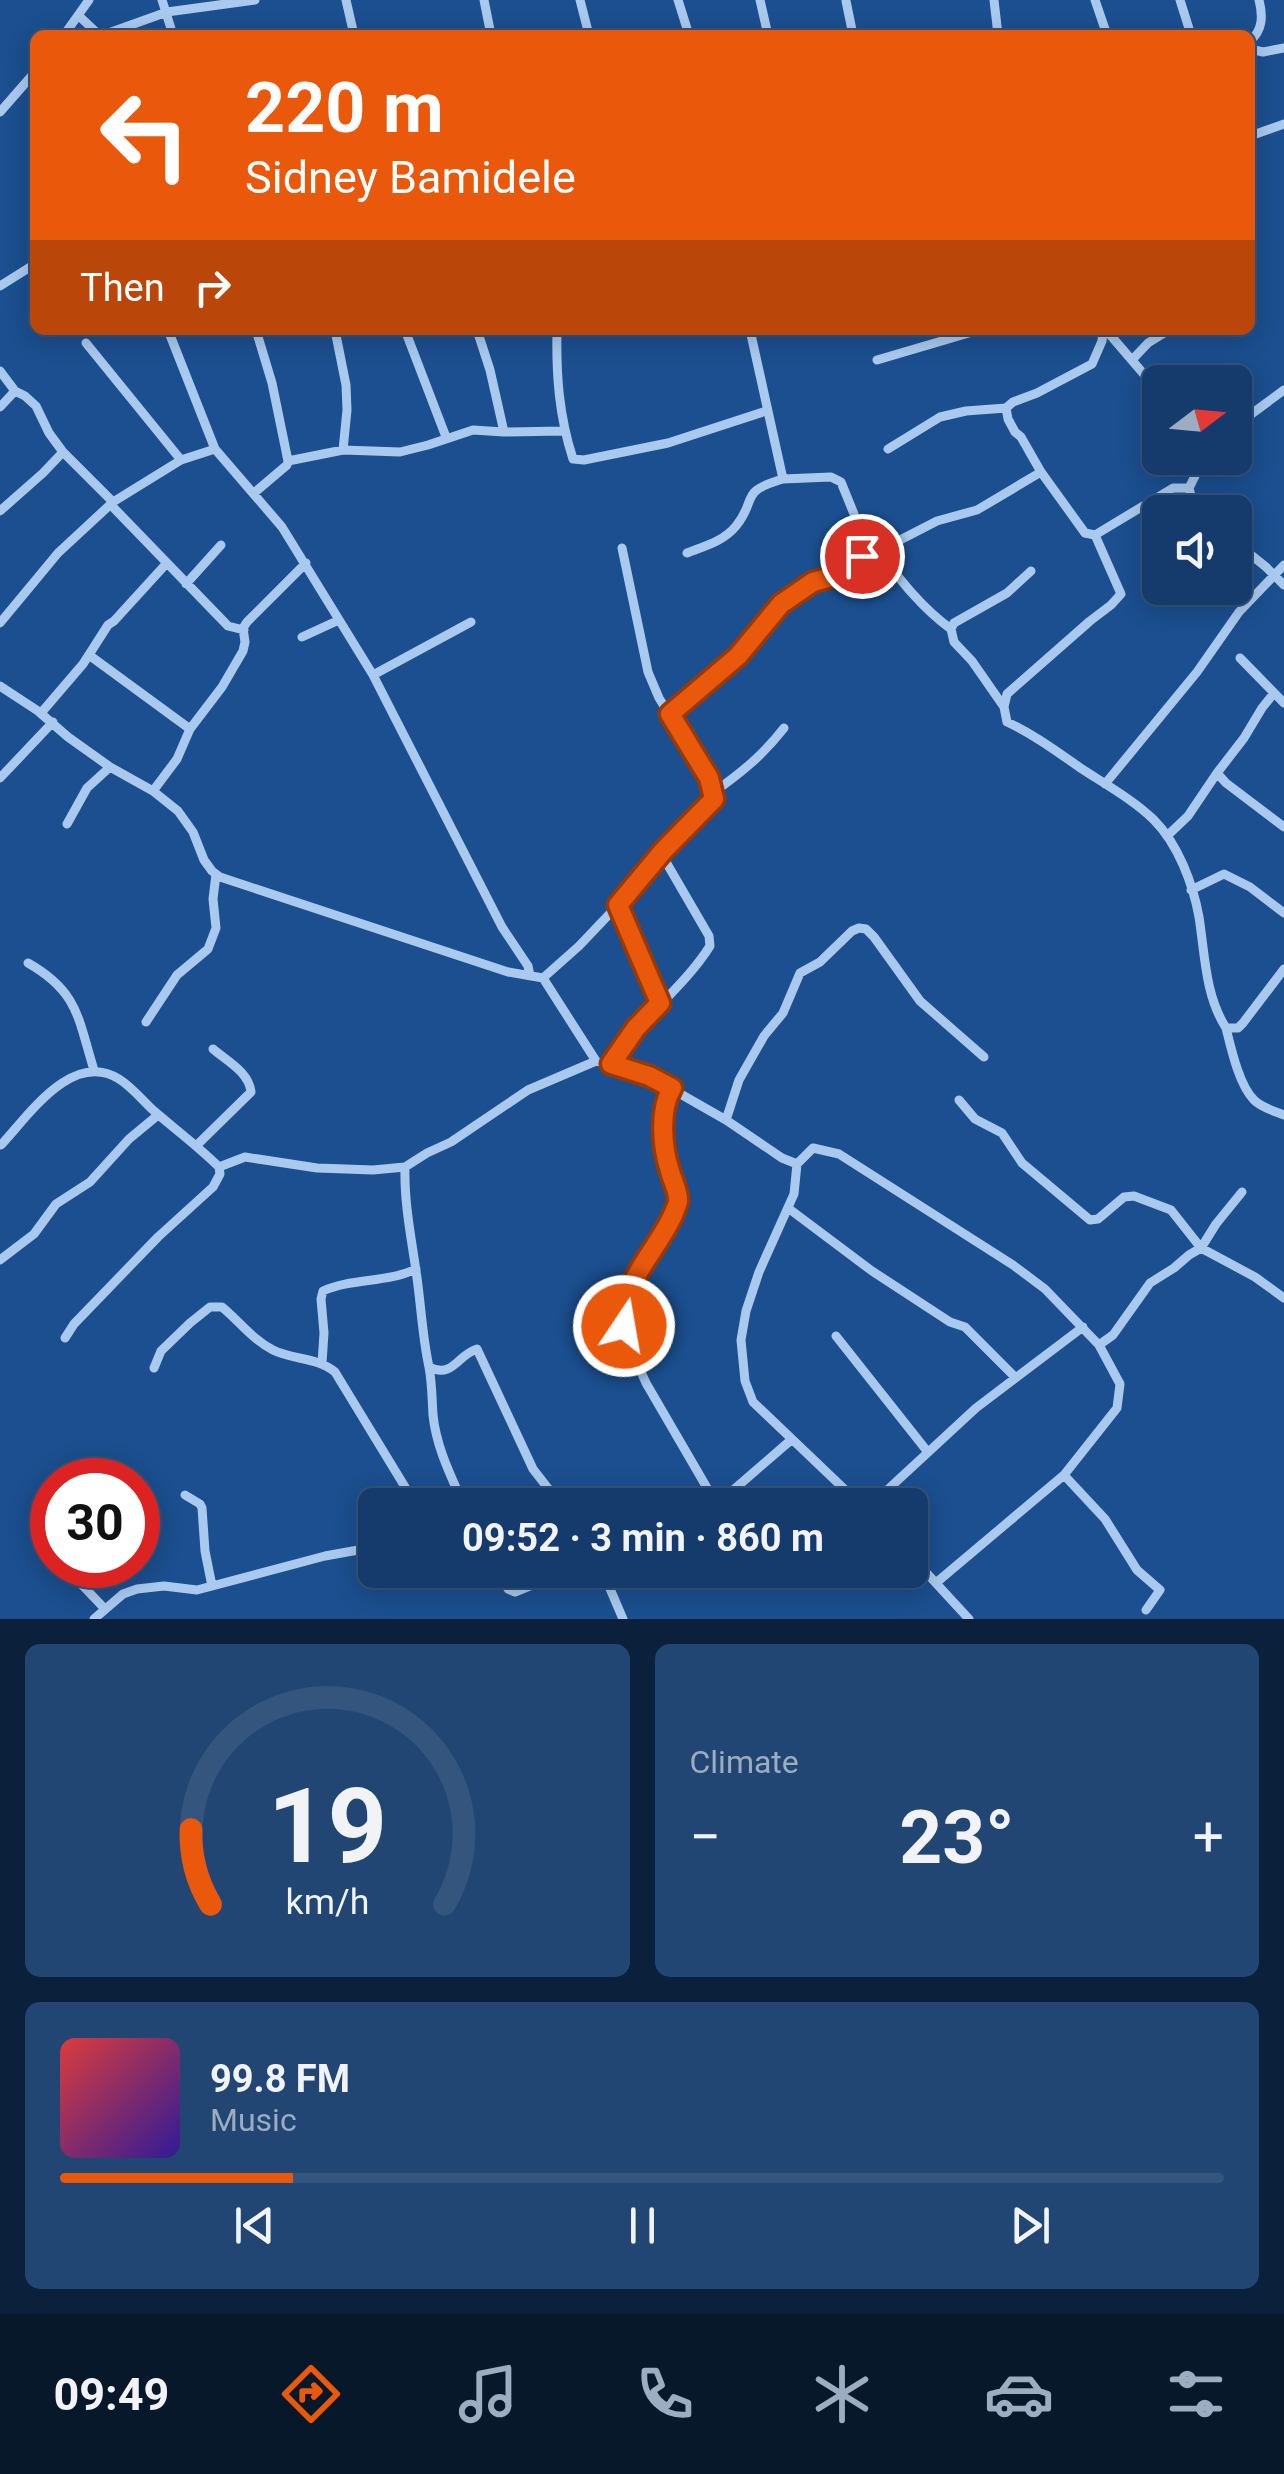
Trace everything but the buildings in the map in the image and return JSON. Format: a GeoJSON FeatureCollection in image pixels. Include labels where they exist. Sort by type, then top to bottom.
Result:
{"type":"FeatureCollection","features":[{"type":"Feature","properties":{"kind":"street"},"geometry":{"type":"LineString","coordinates":[[68,30],[89,0]]}},
{"type":"Feature","properties":{"kind":"street"},"geometry":{"type":"LineString","coordinates":[[162,0],[171,30]]}},
{"type":"Feature","properties":{"kind":"street"},"geometry":{"type":"LineString","coordinates":[[117,30],[166,12],[255,0]]}},
{"type":"Feature","properties":{"kind":"street"},"geometry":{"type":"LineString","coordinates":[[346,0],[353,30]]}},
{"type":"Feature","properties":{"kind":"street"},"geometry":{"type":"LineString","coordinates":[[484,0],[491,30]]}},
{"type":"Feature","properties":{"kind":"street"},"geometry":{"type":"LineString","coordinates":[[580,0],[588,30]]}},
{"type":"Feature","properties":{"kind":"street"},"geometry":{"type":"LineString","coordinates":[[678,0],[687,30]]}},
{"type":"Feature","properties":{"kind":"street"},"geometry":{"type":"LineString","coordinates":[[760,0],[767,30]]}},
{"type":"Feature","properties":{"kind":"street"},"geometry":{"type":"LineString","coordinates":[[994,0],[997,30]]}},
{"type":"Feature","properties":{"kind":"street"},"geometry":{"type":"LineString","coordinates":[[1095,0],[1105,30]]}},
{"type":"Feature","properties":{"kind":"street"},"geometry":{"type":"LineString","coordinates":[[1180,0],[1189,30]]}},
{"type":"Feature","properties":{"kind":"street"},"geometry":{"type":"LineString","coordinates":[[1255,34],[1261,26],[1259,0]]}},
{"type":"Feature","properties":{"kind":"street"},"geometry":{"type":"LineString","coordinates":[[846,1],[852,30]]}},
{"type":"Feature","properties":{"kind":"street"},"geometry":{"type":"LineString","coordinates":[[79,16],[94,30]]}},
{"type":"Feature","properties":{"kind":"street"},"geometry":{"type":"LineString","coordinates":[[1255,50],[1284,48]]}},
{"type":"Feature","properties":{"kind":"street"},"geometry":{"type":"LineString","coordinates":[[0,112],[30,81]]}},
{"type":"Feature","properties":{"kind":"street"},"geometry":{"type":"LineString","coordinates":[[1255,134],[1284,124]]}},
{"type":"Feature","properties":{"kind":"street"},"geometry":{"type":"LineString","coordinates":[[0,286],[30,267]]}},
{"type":"Feature","properties":{"kind":"street"},"geometry":{"type":"LineString","coordinates":[[170,335],[215,449],[282,527],[373,675],[530,976]]}},
{"type":"Feature","properties":{"kind":"street"},"geometry":{"type":"LineString","coordinates":[[254,493],[288,461],[258,335]]}},
{"type":"Feature","properties":{"kind":"street"},"geometry":{"type":"LineString","coordinates":[[336,335],[346,385],[344,450]]}},
{"type":"Feature","properties":{"kind":"street"},"geometry":{"type":"LineString","coordinates":[[407,335],[446,437]]}},
{"type":"Feature","properties":{"kind":"street"},"geometry":{"type":"LineString","coordinates":[[479,335],[504,432]]}},
{"type":"Feature","properties":{"kind":"street"},"geometry":{"type":"LineString","coordinates":[[557,335],[556,374],[564,431],[573,459],[668,442],[766,410]]}},
{"type":"Feature","properties":{"kind":"street"},"geometry":{"type":"LineString","coordinates":[[751,335],[783,479]]}},
{"type":"Feature","properties":{"kind":"street"},"geometry":{"type":"LineString","coordinates":[[877,360],[962,335]]}},
{"type":"Feature","properties":{"kind":"street"},"geometry":{"type":"LineString","coordinates":[[888,449],[940,417],[1006,408],[1037,394],[1092,364],[1106,335],[1142,372]]}},
{"type":"Feature","properties":{"kind":"street"},"geometry":{"type":"LineString","coordinates":[[1132,360],[1161,335]]}},
{"type":"Feature","properties":{"kind":"street"},"geometry":{"type":"LineString","coordinates":[[86,343],[181,460]]}},
{"type":"Feature","properties":{"kind":"street"},"geometry":{"type":"LineString","coordinates":[[0,370],[15,391],[36,406],[62,452],[166,564],[228,626],[244,630]]}},
{"type":"Feature","properties":{"kind":"street"},"geometry":{"type":"LineString","coordinates":[[1252,414],[1284,390]]}},
{"type":"Feature","properties":{"kind":"street"},"geometry":{"type":"LineString","coordinates":[[0,406],[15,391]]}},
{"type":"Feature","properties":{"kind":"street"},"geometry":{"type":"LineString","coordinates":[[1006,408],[1015,432],[1083,532],[1096,534],[1166,492],[1179,486],[1188,488]]}},
{"type":"Feature","properties":{"kind":"street"},"geometry":{"type":"LineString","coordinates":[[288,461],[344,450],[400,452],[473,430],[564,431]]}},
{"type":"Feature","properties":{"kind":"street"},"geometry":{"type":"LineString","coordinates":[[0,623],[58,553],[112,504],[181,460],[215,449]]}},
{"type":"Feature","properties":{"kind":"street"},"geometry":{"type":"LineString","coordinates":[[0,510],[62,452]]}},
{"type":"Feature","properties":{"kind":"street"},"geometry":{"type":"LineString","coordinates":[[670,714],[738,656],[781,604],[813,582],[839,575],[857,556],[880,552],[937,520],[977,510],[1041,472]]}},
{"type":"Feature","properties":{"kind":"street"},"geometry":{"type":"LineString","coordinates":[[1191,495],[1188,488],[1195,475]]}},
{"type":"Feature","properties":{"kind":"street"},"geometry":{"type":"LineString","coordinates":[[688,554],[724,538],[738,524],[751,492],[783,479],[831,477],[841,482],[854,514]]}},
{"type":"Feature","properties":{"kind":"street"},"geometry":{"type":"LineString","coordinates":[[1004,707],[1007,694],[1120,596],[1096,534]]}},
{"type":"Feature","properties":{"kind":"street"},"geometry":{"type":"LineString","coordinates":[[186,584],[221,545]]}},
{"type":"Feature","properties":{"kind":"street"},"geometry":{"type":"LineString","coordinates":[[542,978],[579,946],[714,799],[709,778],[659,698],[646,666],[622,548]]}},
{"type":"Feature","properties":{"kind":"street"},"geometry":{"type":"LineString","coordinates":[[880,552],[932,616],[951,630]]}},
{"type":"Feature","properties":{"kind":"street"},"geometry":{"type":"LineString","coordinates":[[1252,556],[1284,585]]}},
{"type":"Feature","properties":{"kind":"street"},"geometry":{"type":"LineString","coordinates":[[154,791],[243,651],[246,622],[306,563]]}},
{"type":"Feature","properties":{"kind":"street"},"geometry":{"type":"LineString","coordinates":[[41,713],[83,664],[108,624],[166,564]]}},
{"type":"Feature","properties":{"kind":"street"},"geometry":{"type":"LineString","coordinates":[[1105,784],[1240,612],[1284,565]]}},
{"type":"Feature","properties":{"kind":"street"},"geometry":{"type":"LineString","coordinates":[[1030,571],[1007,593],[954,623],[954,642],[1004,707],[1007,722],[1150,816],[1167,836],[1178,853],[1191,890],[1209,989],[1229,1032],[1234,1058],[1250,1096],[1284,1115]]}},
{"type":"Feature","properties":{"kind":"street"},"geometry":{"type":"LineString","coordinates":[[302,636],[339,620]]}},
{"type":"Feature","properties":{"kind":"street"},"geometry":{"type":"LineString","coordinates":[[373,675],[471,622]]}},
{"type":"Feature","properties":{"kind":"street"},"geometry":{"type":"LineString","coordinates":[[89,655],[190,729]]}},
{"type":"Feature","properties":{"kind":"street"},"geometry":{"type":"LineString","coordinates":[[1240,658],[1284,703]]}},
{"type":"Feature","properties":{"kind":"street"},"geometry":{"type":"LineString","coordinates":[[0,686],[110,767],[154,791],[184,817],[204,860],[216,874],[508,972],[542,978],[596,1061]]}},
{"type":"Feature","properties":{"kind":"street"},"geometry":{"type":"LineString","coordinates":[[1167,836],[1188,816],[1274,693]]}},
{"type":"Feature","properties":{"kind":"street"},"geometry":{"type":"LineString","coordinates":[[0,778],[52,722]]}},
{"type":"Feature","properties":{"kind":"street"},"geometry":{"type":"LineString","coordinates":[[714,792],[767,750],[784,728]]}},
{"type":"Feature","properties":{"kind":"street"},"geometry":{"type":"LineString","coordinates":[[67,824],[87,788],[110,767]]}},
{"type":"Feature","properties":{"kind":"street"},"geometry":{"type":"LineString","coordinates":[[1217,772],[1284,827]]}},
{"type":"Feature","properties":{"kind":"street"},"geometry":{"type":"LineString","coordinates":[[611,1064],[636,1028],[710,946],[710,939],[661,858]]}},
{"type":"Feature","properties":{"kind":"street"},"geometry":{"type":"LineString","coordinates":[[146,1022],[177,975],[208,949],[216,928],[216,874]]}},
{"type":"Feature","properties":{"kind":"street"},"geometry":{"type":"LineString","coordinates":[[1191,890],[1224,874],[1250,887],[1284,913]]}},
{"type":"Feature","properties":{"kind":"street"},"geometry":{"type":"LineString","coordinates":[[618,905],[660,1003]]}},
{"type":"Feature","properties":{"kind":"street"},"geometry":{"type":"LineString","coordinates":[[726,1120],[739,1080],[764,1036],[790,1002],[800,973],[820,962],[858,928],[874,936],[920,1001],[984,1056]]}},
{"type":"Feature","properties":{"kind":"street"},"geometry":{"type":"LineString","coordinates":[[28,964],[68,994],[94,1070]]}},
{"type":"Feature","properties":{"kind":"street"},"geometry":{"type":"LineString","coordinates":[[1229,1032],[1244,1023],[1284,969]]}},
{"type":"Feature","properties":{"kind":"street"},"geometry":{"type":"LineString","coordinates":[[197,1145],[251,1092],[246,1077],[213,1049]]}},
{"type":"Feature","properties":{"kind":"street"},"geometry":{"type":"LineString","coordinates":[[219,1168],[244,1157],[317,1168],[373,1170],[405,1166],[452,1142],[528,1090],[596,1061],[649,1076],[797,1164]]}},
{"type":"Feature","properties":{"kind":"street"},"geometry":{"type":"LineString","coordinates":[[0,1145],[62,1082],[94,1070],[119,1079],[219,1168],[213,1187],[158,1236],[65,1338]]}},
{"type":"Feature","properties":{"kind":"street"},"geometry":{"type":"LineString","coordinates":[[672,1088],[664,1110],[666,1158],[678,1202],[665,1233],[634,1279],[624,1307],[624,1326],[646,1383],[710,1494],[724,1496],[791,1440]]}},
{"type":"Feature","properties":{"kind":"street"},"geometry":{"type":"LineString","coordinates":[[959,1100],[975,1119],[1002,1133],[1022,1163],[1090,1220],[1098,1219],[1124,1197],[1134,1196],[1170,1210],[1202,1248],[1284,1298]]}},
{"type":"Feature","properties":{"kind":"street"},"geometry":{"type":"LineString","coordinates":[[0,1260],[34,1234],[56,1204],[90,1182],[129,1139],[158,1115]]}},
{"type":"Feature","properties":{"kind":"street"},"geometry":{"type":"LineString","coordinates":[[843,1488],[754,1402],[740,1340],[748,1299],[794,1194],[797,1164],[812,1148],[850,1160],[1014,1264],[1099,1345],[1120,1384],[1117,1408],[1064,1474],[937,1582]]}},
{"type":"Feature","properties":{"kind":"street"},"geometry":{"type":"LineString","coordinates":[[405,1166],[407,1216],[433,1414],[442,1452],[457,1488]]}},
{"type":"Feature","properties":{"kind":"street"},"geometry":{"type":"LineString","coordinates":[[1099,1345],[1113,1335],[1150,1283],[1202,1248],[1242,1192]]}},
{"type":"Feature","properties":{"kind":"street"},"geometry":{"type":"LineString","coordinates":[[788,1208],[872,1271],[950,1322],[965,1327],[1015,1377]]}},
{"type":"Feature","properties":{"kind":"street"},"geometry":{"type":"LineString","coordinates":[[322,1363],[324,1291],[397,1278],[416,1270]]}},
{"type":"Feature","properties":{"kind":"street"},"geometry":{"type":"LineString","coordinates":[[154,1368],[160,1351],[207,1309],[222,1308],[252,1337],[270,1348],[322,1363],[335,1372],[406,1488]]}},
{"type":"Feature","properties":{"kind":"street"},"geometry":{"type":"LineString","coordinates":[[889,1488],[1015,1377],[1083,1327]]}},
{"type":"Feature","properties":{"kind":"street"},"geometry":{"type":"LineString","coordinates":[[836,1336],[928,1450]]}},
{"type":"Feature","properties":{"kind":"street"},"geometry":{"type":"LineString","coordinates":[[429,1367],[445,1371],[471,1350],[478,1349],[532,1469],[547,1488]]}},
{"type":"Feature","properties":{"kind":"street"},"geometry":{"type":"LineString","coordinates":[[1064,1474],[1113,1529],[1138,1570],[1160,1590],[1146,1610]]}},
{"type":"Feature","properties":{"kind":"street"},"geometry":{"type":"LineString","coordinates":[[185,1494],[202,1508],[212,1586]]}},
{"type":"Feature","properties":{"kind":"street"},"geometry":{"type":"LineString","coordinates":[[94,1619],[123,1594],[136,1589],[164,1586],[197,1590],[358,1550]]}},
{"type":"Feature","properties":{"kind":"street"},"geometry":{"type":"LineString","coordinates":[[928,1573],[969,1619]]}},
{"type":"Feature","properties":{"kind":"street"},"geometry":{"type":"LineString","coordinates":[[85,1588],[105,1609]]}},
{"type":"Feature","properties":{"kind":"street"},"geometry":{"type":"LineString","coordinates":[[610,1588],[623,1619]]}},
{"type":"Feature","properties":{"kind":"route"},"geometry":{"type":"LineString","coordinates":[[624,1326],[622,1315],[634,1279],[665,1233],[678,1198],[666,1158],[664,1110],[672,1088],[611,1064],[636,1028],[660,1003],[618,905],[714,799],[709,778],[670,714],[738,656],[781,604],[813,582],[839,575],[854,558],[862,556]]}}]}
